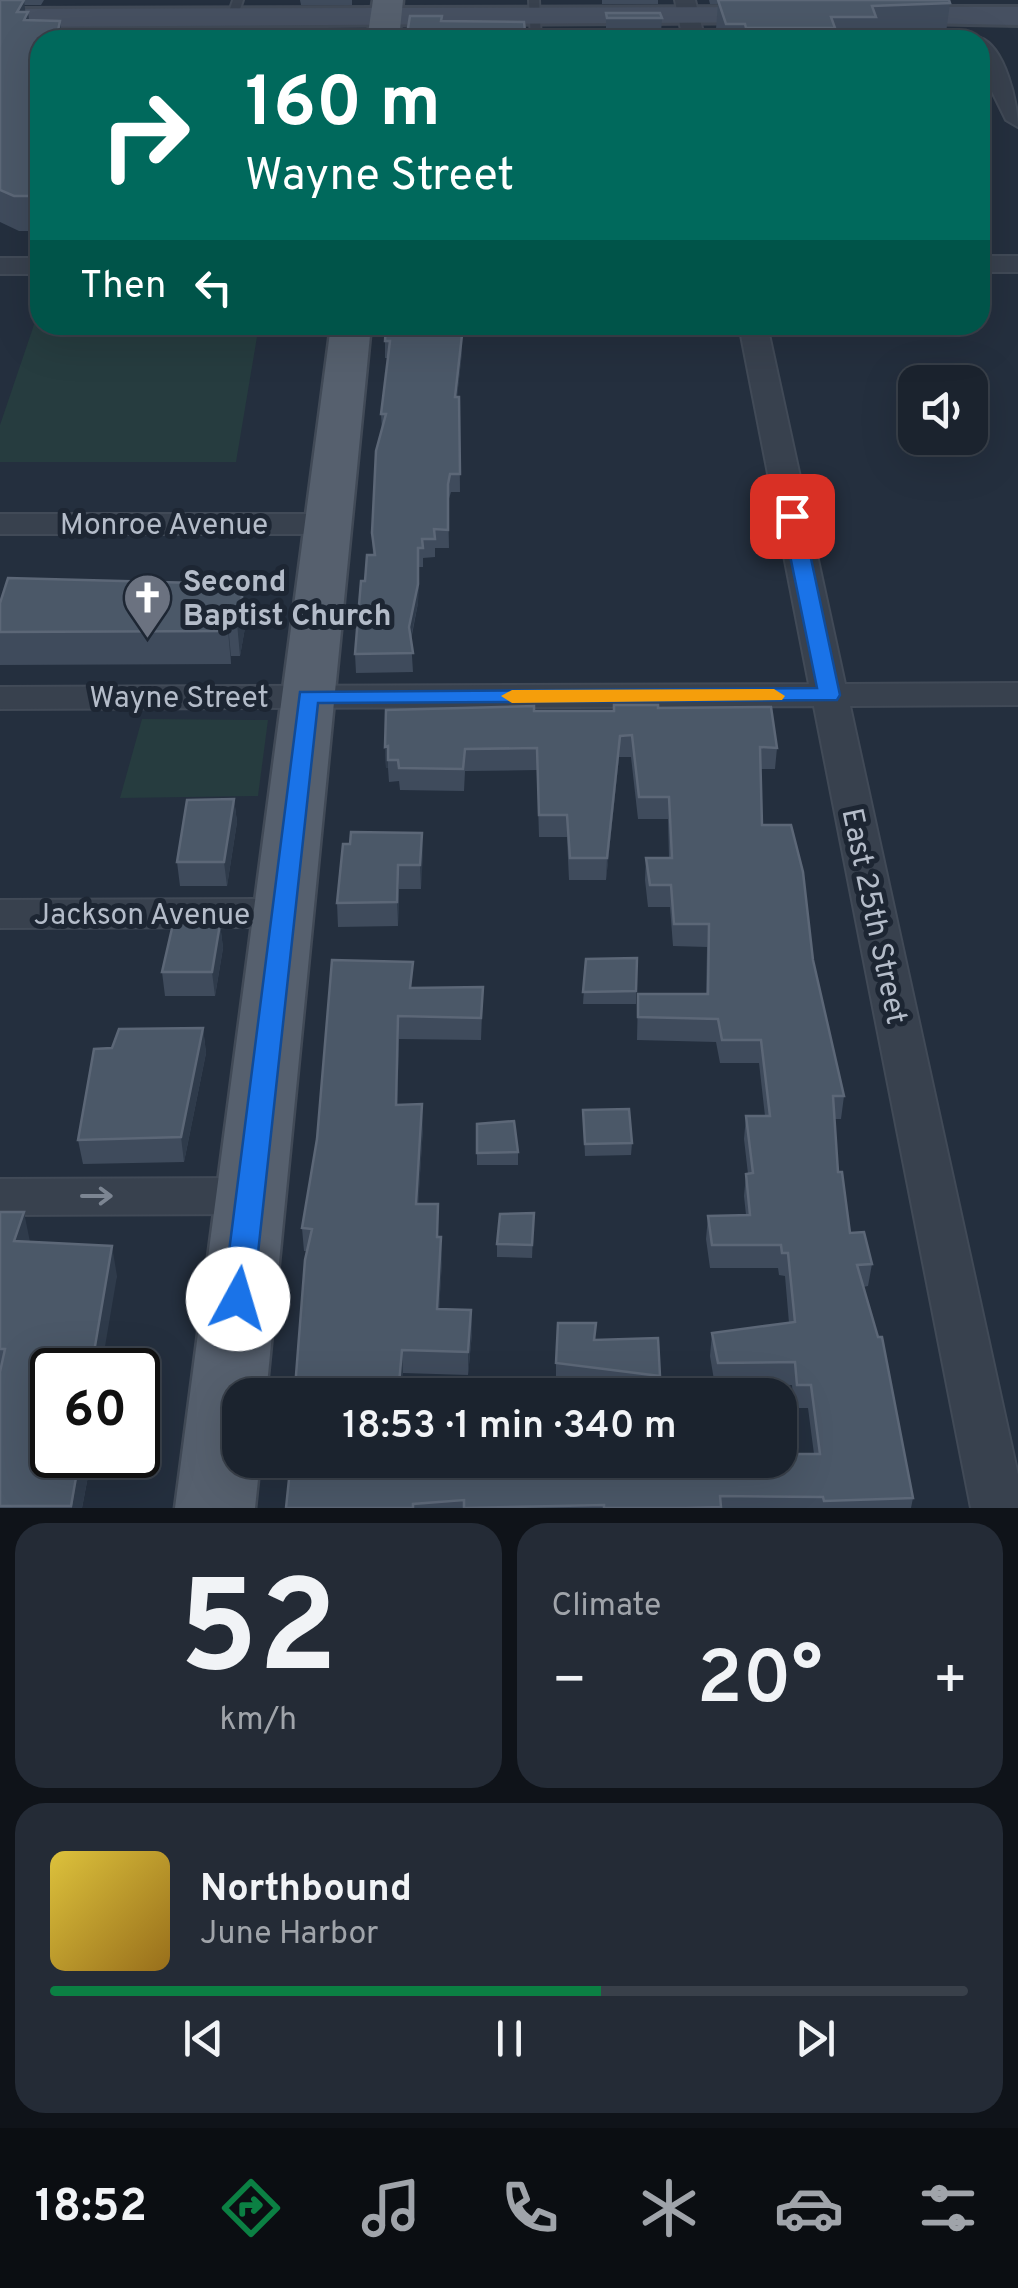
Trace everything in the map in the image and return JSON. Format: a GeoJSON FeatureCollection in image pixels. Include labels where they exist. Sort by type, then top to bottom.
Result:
{"type":"FeatureCollection","features":[{"type":"Feature","properties":{"kind":"main road"},"geometry":{"type":"LineString","coordinates":[[214,1508],[349,335]]}},
{"type":"Feature","properties":{"kind":"street"},"geometry":{"type":"LineString","coordinates":[[0,18],[88,9],[235,9],[386,19],[833,16],[970,25],[1018,16]]}},
{"type":"Feature","properties":{"kind":"street"},"geometry":{"type":"LineString","coordinates":[[990,65],[1018,120]]}},
{"type":"Feature","properties":{"kind":"street"},"geometry":{"type":"LineString","coordinates":[[990,264],[1018,264]]}},
{"type":"Feature","properties":{"kind":"street"},"geometry":{"type":"LineString","coordinates":[[0,266],[30,266]]}},
{"type":"Feature","properties":{"kind":"street","name":"East 25th Street"},"geometry":{"type":"LineString","coordinates":[[755,335],[998,1508]]}},
{"type":"Feature","properties":{"kind":"street","name":"Monroe Avenue"},"geometry":{"type":"LineString","coordinates":[[0,524],[328,524]]}},
{"type":"Feature","properties":{"kind":"street","name":"Wayne Street"},"geometry":{"type":"LineString","coordinates":[[0,698],[1018,694]]}},
{"type":"Feature","properties":{"kind":"street","name":"Jackson Avenue"},"geometry":{"type":"LineString","coordinates":[[0,914],[283,913]]}},
{"type":"Feature","properties":{"kind":"street"},"geometry":{"type":"LineString","coordinates":[[0,1197],[250,1196]]}},
{"type":"Feature","properties":{"kind":"green space"},"geometry":{"type":"Polygon","coordinates":[[[31,335],[257,335],[236,462],[0,462],[0,425],[31,335]]]}},
{"type":"Feature","properties":{"kind":"green space"},"geometry":{"type":"Polygon","coordinates":[[[142,719],[268,720],[258,796],[120,798],[142,719]]]}},
{"type":"Feature","properties":{"kind":"building"},"geometry":{"type":"Polygon","coordinates":[[[0,0],[24,0],[17,12],[28,12],[24,20],[60,21],[58,30],[30,30],[30,196],[14,196],[0,190],[0,0]]]}},
{"type":"Feature","properties":{"kind":"building"},"geometry":{"type":"Polygon","coordinates":[[[718,0],[950,3],[872,6],[876,17],[831,17],[835,28],[746,28],[745,24],[726,24],[718,0]]]}},
{"type":"Feature","properties":{"kind":"building"},"geometry":{"type":"Polygon","coordinates":[[[606,13],[660,13],[662,18],[607,18],[606,13]]]}},
{"type":"Feature","properties":{"kind":"building"},"geometry":{"type":"Polygon","coordinates":[[[410,16],[442,16],[441,21],[524,22],[525,30],[408,30],[410,16]]]}},
{"type":"Feature","properties":{"kind":"building"},"geometry":{"type":"Polygon","coordinates":[[[385,335],[462,335],[455,397],[459,397],[460,474],[450,474],[448,530],[434,529],[435,539],[422,539],[423,548],[418,548],[418,584],[409,627],[413,653],[355,654],[361,581],[365,581],[367,555],[375,555],[372,533],[376,451],[386,414],[381,414],[390,341],[385,341],[385,335]]]}},
{"type":"Feature","properties":{"kind":"building"},"geometry":{"type":"Polygon","coordinates":[[[8,578],[234,584],[233,590],[243,590],[237,623],[228,624],[228,631],[0,632],[0,603],[8,578]]]}},
{"type":"Feature","properties":{"kind":"building"},"geometry":{"type":"Polygon","coordinates":[[[614,705],[771,707],[777,748],[760,747],[762,825],[791,825],[803,872],[813,960],[844,1096],[833,1096],[838,1172],[842,1172],[850,1233],[864,1232],[872,1264],[857,1265],[878,1337],[882,1337],[913,1498],[824,1501],[823,1497],[720,1496],[721,1507],[685,1508],[464,1508],[464,1500],[413,1504],[413,1508],[286,1508],[289,1478],[797,1478],[797,1454],[820,1454],[811,1385],[797,1385],[795,1362],[718,1363],[712,1333],[795,1322],[788,1253],[782,1253],[781,1245],[712,1245],[708,1216],[750,1215],[746,1174],[753,1173],[746,1116],[770,1116],[761,1040],[722,1040],[718,1019],[638,1017],[638,994],[708,994],[709,924],[674,924],[671,885],[650,885],[646,858],[672,858],[669,797],[639,797],[632,735],[620,736],[607,858],[570,858],[567,815],[539,815],[537,748],[465,749],[463,769],[399,768],[398,760],[388,760],[388,746],[385,747],[386,710],[534,706],[534,711],[614,711],[614,705]]]}},
{"type":"Feature","properties":{"kind":"building"},"geometry":{"type":"Polygon","coordinates":[[[234,799],[224,862],[177,862],[187,800],[234,799]]]}},
{"type":"Feature","properties":{"kind":"building"},"geometry":{"type":"Polygon","coordinates":[[[351,832],[422,833],[420,865],[398,865],[397,902],[337,903],[343,844],[350,844],[351,832]]]}},
{"type":"Feature","properties":{"kind":"building"},"geometry":{"type":"Polygon","coordinates":[[[173,924],[220,924],[212,972],[162,972],[173,924]]]}},
{"type":"Feature","properties":{"kind":"building"},"geometry":{"type":"Polygon","coordinates":[[[637,958],[636,991],[583,992],[586,959],[637,958]]]}},
{"type":"Feature","properties":{"kind":"building"},"geometry":{"type":"Polygon","coordinates":[[[332,960],[413,962],[410,988],[483,987],[481,1018],[398,1016],[396,1105],[422,1104],[416,1204],[438,1204],[437,1237],[441,1237],[437,1309],[471,1310],[468,1352],[402,1350],[400,1378],[296,1378],[305,1260],[312,1229],[302,1228],[317,1139],[332,960]]]}},
{"type":"Feature","properties":{"kind":"building"},"geometry":{"type":"Polygon","coordinates":[[[203,1028],[181,1137],[78,1140],[94,1049],[112,1048],[119,1029],[203,1028]]]}},
{"type":"Feature","properties":{"kind":"building"},"geometry":{"type":"Polygon","coordinates":[[[629,1109],[632,1143],[585,1144],[583,1110],[629,1109]]]}},
{"type":"Feature","properties":{"kind":"building"},"geometry":{"type":"Polygon","coordinates":[[[514,1121],[518,1152],[477,1153],[477,1124],[514,1121]]]}},
{"type":"Feature","properties":{"kind":"building"},"geometry":{"type":"Polygon","coordinates":[[[0,1212],[24,1212],[14,1241],[112,1246],[95,1348],[30,1348],[30,1478],[76,1478],[71,1506],[0,1506],[0,1372],[5,1349],[0,1349],[0,1212]]]}},
{"type":"Feature","properties":{"kind":"building"},"geometry":{"type":"Polygon","coordinates":[[[534,1213],[532,1245],[497,1244],[500,1214],[534,1213]]]}},
{"type":"Feature","properties":{"kind":"building"},"geometry":{"type":"Polygon","coordinates":[[[558,1323],[596,1323],[594,1340],[658,1338],[660,1376],[556,1363],[558,1323]]]}},
{"type":"Feature","properties":{"kind":"slow traffic"},"geometry":{"type":"LineString","coordinates":[[512,696],[774,696]]}},
{"type":"Feature","properties":{"kind":"place","name":"Second Baptist Church"},"geometry":{"type":"Point","coordinates":[148,640]}},
{"type":"Feature","properties":{"kind":"route"},"geometry":{"type":"LineString","coordinates":[[238,1299],[308,696],[829,695],[792,516]]}}]}
